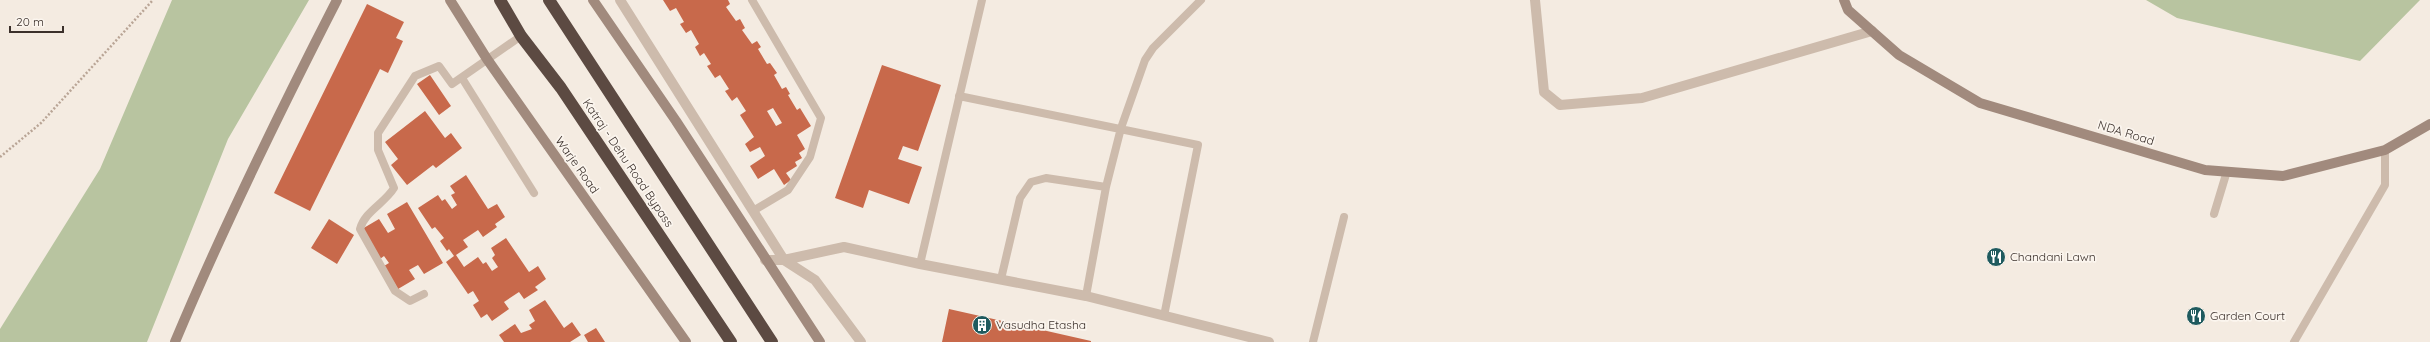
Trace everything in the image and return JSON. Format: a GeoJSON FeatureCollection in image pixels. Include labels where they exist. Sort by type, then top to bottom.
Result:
{"type":"FeatureCollection","features":[{"type":"Feature","properties":{"kind":"highway","name":"Katraj - Dehu Road Bypass"},"geometry":{"type":"LineString","coordinates":[[500,0],[521,36],[561,88],[731,342]]}},
{"type":"Feature","properties":{"kind":"highway","name":"Katraj - Dehu Road Bypass"},"geometry":{"type":"LineString","coordinates":[[549,0],[772,342]]}},
{"type":"Feature","properties":{"kind":"street"},"geometry":{"type":"LineString","coordinates":[[175,342],[215,245],[248,174],[337,0]]}},
{"type":"Feature","properties":{"kind":"street","name":"Warje Road"},"geometry":{"type":"LineString","coordinates":[[450,0],[487,59],[686,342]]}},
{"type":"Feature","properties":{"kind":"street"},"geometry":{"type":"LineString","coordinates":[[593,0],[676,121],[765,260],[820,342]]}},
{"type":"Feature","properties":{"kind":"street"},"geometry":{"type":"LineString","coordinates":[[620,0],[784,260],[815,280],[861,342]]}},
{"type":"Feature","properties":{"kind":"street"},"geometry":{"type":"LineString","coordinates":[[1535,0],[1544,92],[1560,105],[1642,98],[1872,31]]}},
{"type":"Feature","properties":{"kind":"street","name":"NDA Road"},"geometry":{"type":"LineString","coordinates":[[1844,0],[1848,10],[1899,55],[1980,103],[2205,170],[2283,176],[2385,150],[2430,124]]}},
{"type":"Feature","properties":{"kind":"street"},"geometry":{"type":"LineString","coordinates":[[765,260],[784,260],[844,247],[920,264],[1086,296],[1269,342]]}},
{"type":"Feature","properties":{"kind":"lane"},"geometry":{"type":"LineString","coordinates":[[752,0],[821,118],[810,157],[788,190],[753,211]]}},
{"type":"Feature","properties":{"kind":"lane"},"geometry":{"type":"LineString","coordinates":[[920,264],[982,0]]}},
{"type":"Feature","properties":{"kind":"lane"},"geometry":{"type":"LineString","coordinates":[[1086,296],[1106,187],[1120,128],[1145,60],[1153,48],[1201,0]]}},
{"type":"Feature","properties":{"kind":"lane"},"geometry":{"type":"LineString","coordinates":[[424,294],[410,301],[395,291],[360,230],[363,218],[389,197],[394,188],[378,150],[378,133],[416,76],[439,66],[452,84],[521,36]]}},
{"type":"Feature","properties":{"kind":"lane"},"geometry":{"type":"LineString","coordinates":[[462,78],[534,193]]}},
{"type":"Feature","properties":{"kind":"lane"},"geometry":{"type":"LineString","coordinates":[[959,96],[1198,145],[1164,316]]}},
{"type":"Feature","properties":{"kind":"lane"},"geometry":{"type":"LineString","coordinates":[[2294,342],[2385,185],[2385,150]]}},
{"type":"Feature","properties":{"kind":"lane"},"geometry":{"type":"LineString","coordinates":[[2214,214],[2227,172]]}},
{"type":"Feature","properties":{"kind":"lane"},"geometry":{"type":"LineString","coordinates":[[1001,279],[1020,198],[1030,182],[1046,178],[1106,187]]}},
{"type":"Feature","properties":{"kind":"lane"},"geometry":{"type":"LineString","coordinates":[[1313,342],[1344,217]]}},
{"type":"Feature","properties":{"kind":"path"},"geometry":{"type":"LineString","coordinates":[[0,157],[41,123],[154,0]]}},
{"type":"Feature","properties":{"kind":"green space"},"geometry":{"type":"Polygon","coordinates":[[[172,0],[309,0],[228,139],[147,342],[0,342],[0,329],[100,169],[172,0]]]}},
{"type":"Feature","properties":{"kind":"green space"},"geometry":{"type":"Polygon","coordinates":[[[2146,0],[2420,0],[2360,61],[2177,18],[2146,0]]]}},
{"type":"Feature","properties":{"kind":"building"},"geometry":{"type":"Polygon","coordinates":[[[663,0],[728,0],[730,4],[726,7],[736,21],[740,19],[745,28],[742,30],[752,44],[757,41],[761,47],[758,49],[767,64],[770,63],[777,73],[774,75],[782,89],[786,87],[790,94],[788,95],[797,110],[800,108],[811,126],[797,135],[805,149],[799,153],[802,158],[795,162],[797,166],[786,173],[791,180],[784,185],[774,169],[758,179],[750,166],[765,156],[760,147],[750,152],[745,144],[754,137],[740,115],[746,111],[737,97],[732,101],[725,91],[729,89],[720,75],[715,78],[707,66],[711,64],[704,53],[700,56],[695,47],[699,44],[691,30],[686,33],[680,24],[684,22],[676,8],[670,11],[663,0]],[[773,108],[767,111],[776,126],[782,123],[773,108]]]}},
{"type":"Feature","properties":{"kind":"building"},"geometry":{"type":"Polygon","coordinates":[[[367,4],[404,22],[396,38],[403,41],[388,73],[380,69],[310,211],[274,193],[367,4]]]}},
{"type":"Feature","properties":{"kind":"building"},"geometry":{"type":"Polygon","coordinates":[[[882,65],[941,85],[918,151],[903,146],[898,159],[922,167],[909,204],[869,190],[863,208],[835,198],[882,65]]]}},
{"type":"Feature","properties":{"kind":"building"},"geometry":{"type":"Polygon","coordinates":[[[430,75],[451,106],[439,115],[417,84],[430,75]]]}},
{"type":"Feature","properties":{"kind":"building"},"geometry":{"type":"Polygon","coordinates":[[[425,111],[445,138],[451,133],[462,148],[436,168],[433,165],[407,185],[391,165],[398,159],[385,142],[425,111]]]}},
{"type":"Feature","properties":{"kind":"building"},"geometry":{"type":"Polygon","coordinates":[[[466,175],[488,209],[497,204],[505,217],[495,224],[497,227],[483,237],[478,230],[463,240],[468,247],[456,255],[464,267],[478,257],[483,264],[486,262],[492,271],[498,267],[492,258],[495,255],[491,248],[506,238],[529,272],[538,266],[546,279],[535,287],[538,290],[524,299],[519,292],[504,302],[509,309],[492,321],[487,314],[481,318],[473,305],[479,301],[473,291],[468,294],[446,262],[454,256],[449,249],[447,251],[440,241],[444,238],[435,227],[432,229],[418,208],[438,195],[442,201],[445,199],[452,209],[457,205],[451,195],[455,193],[450,186],[466,175]]]}},
{"type":"Feature","properties":{"kind":"building"},"geometry":{"type":"Polygon","coordinates":[[[407,202],[443,263],[424,274],[418,265],[409,270],[415,279],[398,289],[384,266],[389,263],[384,256],[380,259],[362,229],[379,219],[388,233],[395,229],[387,214],[407,202]]]}},
{"type":"Feature","properties":{"kind":"building"},"geometry":{"type":"Polygon","coordinates":[[[329,219],[354,235],[337,264],[311,248],[329,219]]]}},
{"type":"Feature","properties":{"kind":"building"},"geometry":{"type":"Polygon","coordinates":[[[545,300],[564,328],[572,322],[581,335],[570,342],[504,342],[499,335],[515,324],[521,333],[532,329],[529,325],[535,321],[529,310],[545,300]]]}},
{"type":"Feature","properties":{"kind":"building","name":"Vasudha Etasha"},"geometry":{"type":"Polygon","coordinates":[[[949,309],[1091,341],[1091,342],[942,342],[949,309]]]}},
{"type":"Feature","properties":{"kind":"building"},"geometry":{"type":"Polygon","coordinates":[[[596,328],[605,342],[588,342],[584,335],[596,328]]]}},
{"type":"Feature","properties":{"kind":"place","name":"Chandani Lawn"},"geometry":{"type":"Point","coordinates":[1996,257]}},
{"type":"Feature","properties":{"kind":"place","name":"Garden Court"},"geometry":{"type":"Point","coordinates":[2196,316]}},
{"type":"Feature","properties":{"kind":"place","name":"Vasudha Etasha"},"geometry":{"type":"Point","coordinates":[982,325]}}]}
